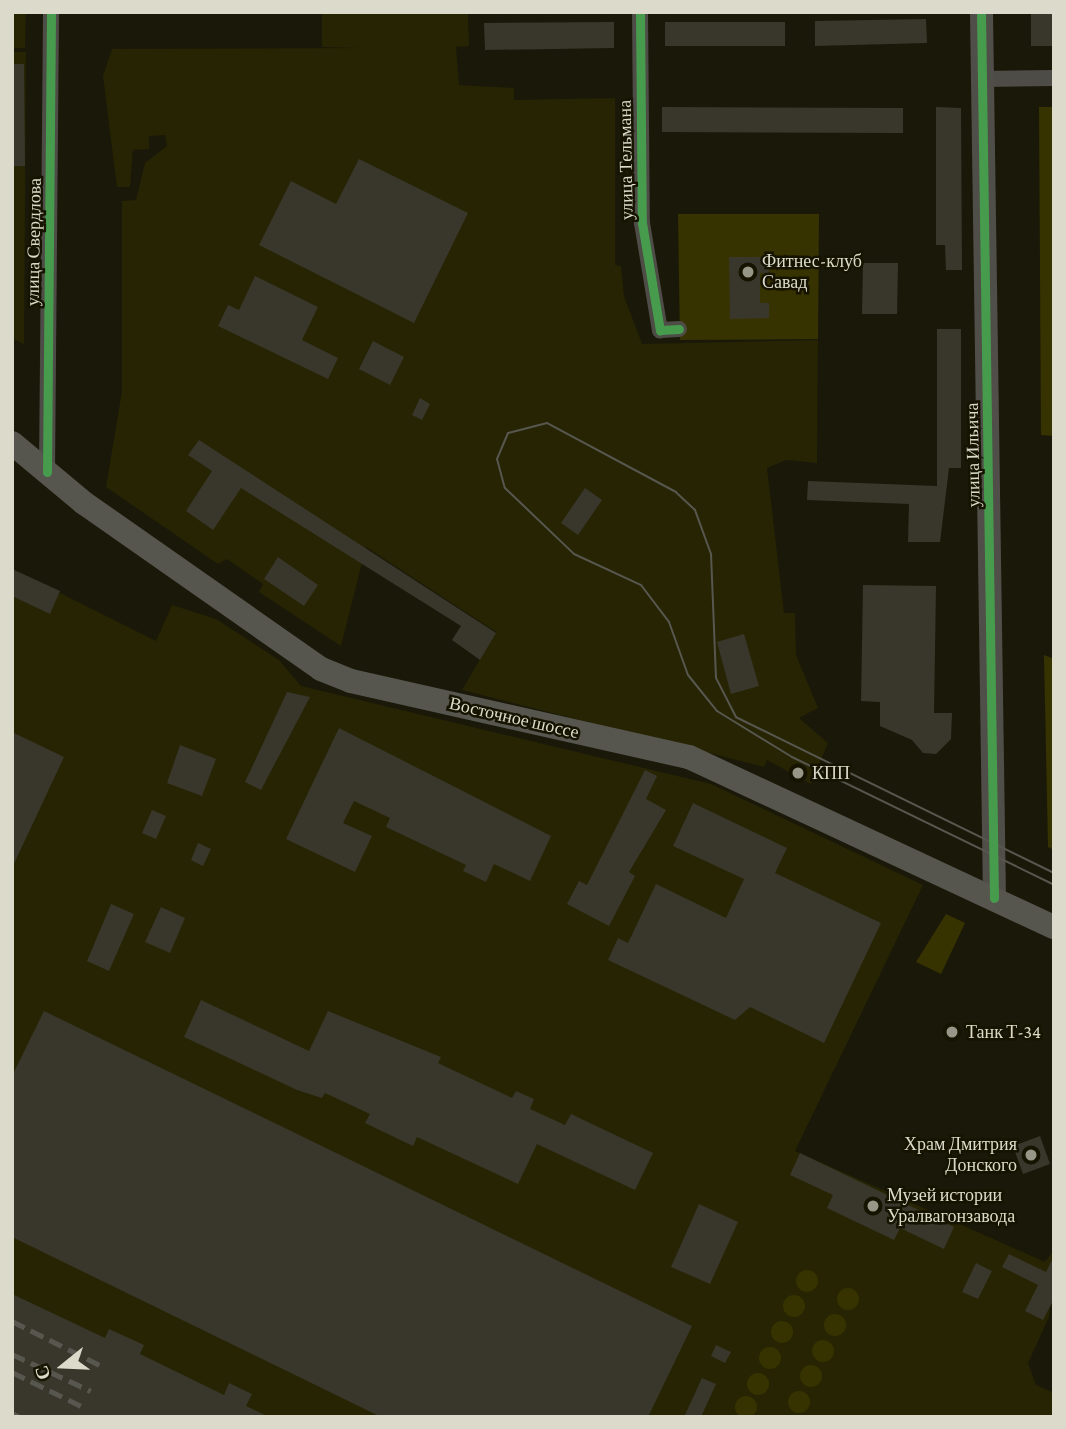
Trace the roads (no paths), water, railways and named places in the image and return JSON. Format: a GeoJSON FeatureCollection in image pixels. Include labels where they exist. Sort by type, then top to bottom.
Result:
{"type":"FeatureCollection","features":[{"type":"Feature","properties":{"kind":"main road","name":"Восточное шоссе"},"geometry":{"type":"LineString","coordinates":[[12,443],[47,472],[321,668],[351,681],[689,757],[1054,927]]}},
{"type":"Feature","properties":{"kind":"street","name":"улица Свердлова"},"geometry":{"type":"LineString","coordinates":[[47,472],[51,12]]}},
{"type":"Feature","properties":{"kind":"street","name":"улица Тельмана"},"geometry":{"type":"LineString","coordinates":[[640,12],[642,223],[660,330],[679,329]]}},
{"type":"Feature","properties":{"kind":"street","name":"улица Ильича"},"geometry":{"type":"LineString","coordinates":[[981,12],[994,898]]}},
{"type":"Feature","properties":{"kind":"street"},"geometry":{"type":"LineString","coordinates":[[982,79],[1054,78]]}},
{"type":"Feature","properties":{"kind":"tram line"},"geometry":{"type":"LineString","coordinates":[[1054,873],[736,717],[716,678],[711,554],[695,510],[676,492],[547,423],[508,433],[497,459],[505,488],[574,554],[641,585],[669,622],[688,675],[717,711],[792,757],[1054,885]]}},
{"type":"Feature","properties":{"kind":"railway"},"geometry":{"type":"LineString","coordinates":[[12,1321],[102,1366]]}},
{"type":"Feature","properties":{"kind":"railway"},"geometry":{"type":"LineString","coordinates":[[12,1354],[91,1391]]}},
{"type":"Feature","properties":{"kind":"railway"},"geometry":{"type":"LineString","coordinates":[[12,1372],[83,1407]]}},
{"type":"Feature","properties":{"kind":"railway"},"geometry":{"type":"LineString","coordinates":[[12,1413],[20,1417]]}},
{"type":"Feature","properties":{"kind":"place","name":"Фитнес-клуб Савад"},"geometry":{"type":"Point","coordinates":[748,272]}},
{"type":"Feature","properties":{"kind":"place","name":"КПП"},"geometry":{"type":"Point","coordinates":[798,773]}},
{"type":"Feature","properties":{"kind":"place","name":"Танк Т-34"},"geometry":{"type":"Point","coordinates":[952,1032]}},
{"type":"Feature","properties":{"kind":"place","name":"Храм Дмитрия Донского"},"geometry":{"type":"Point","coordinates":[1031,1155]}},
{"type":"Feature","properties":{"kind":"place","name":"Музей истории Уралвагонзавода"},"geometry":{"type":"Point","coordinates":[873,1206]}}]}
